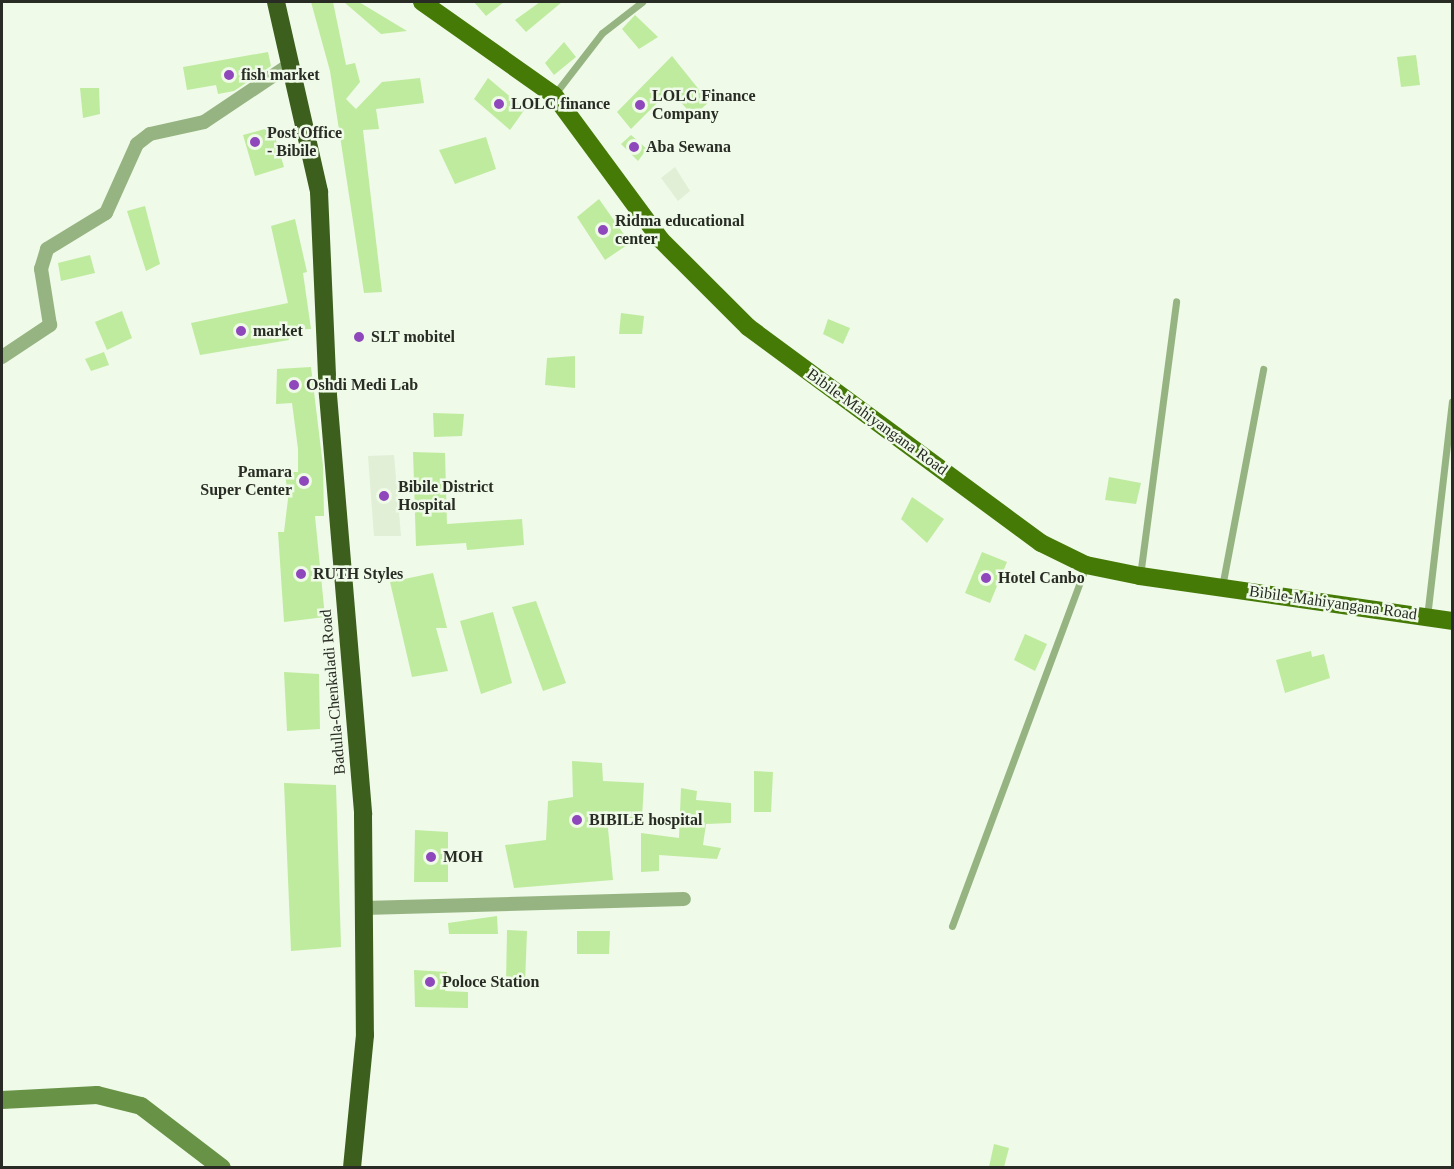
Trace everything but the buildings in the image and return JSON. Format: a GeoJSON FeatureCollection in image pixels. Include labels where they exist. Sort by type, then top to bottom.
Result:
{"type":"FeatureCollection","features":[{"type":"Feature","properties":{"kind":"highway","name":"Badulla-Chenkaladi Road"},"geometry":{"type":"LineString","coordinates":[[276,2],[319,192],[328,394],[363,815],[365,1035],[352,1167]]}},
{"type":"Feature","properties":{"kind":"main road","name":"Bibile-Mahiyangana Road"},"geometry":{"type":"LineString","coordinates":[[422,2],[554,95],[661,240],[748,327],[1041,543],[1086,565],[1140,576],[1452,621]]}},
{"type":"Feature","properties":{"kind":"street"},"geometry":{"type":"LineString","coordinates":[[2,357],[50,325],[41,269],[47,249],[106,213],[137,144],[150,134],[204,122],[289,65]]}},
{"type":"Feature","properties":{"kind":"street"},"geometry":{"type":"LineString","coordinates":[[364,908],[684,899]]}},
{"type":"Feature","properties":{"kind":"street"},"geometry":{"type":"LineString","coordinates":[[2,1100],[97,1095],[141,1106],[222,1167]]}},
{"type":"Feature","properties":{"kind":"lane"},"geometry":{"type":"LineString","coordinates":[[554,95],[602,33],[642,2]]}},
{"type":"Feature","properties":{"kind":"lane"},"geometry":{"type":"LineString","coordinates":[[1140,576],[1176,301]]}},
{"type":"Feature","properties":{"kind":"lane"},"geometry":{"type":"LineString","coordinates":[[1222,587],[1263,369]]}},
{"type":"Feature","properties":{"kind":"lane"},"geometry":{"type":"LineString","coordinates":[[1427,616],[1452,401]]}},
{"type":"Feature","properties":{"kind":"lane"},"geometry":{"type":"LineString","coordinates":[[952,926],[1086,565]]}},
{"type":"Feature","properties":{"kind":"shaded area"},"geometry":{"type":"Polygon","coordinates":[[[675,167],[690,191],[678,201],[661,178],[675,167]]]}},
{"type":"Feature","properties":{"kind":"shaded area","name":"Bibile District Hospital"},"geometry":{"type":"Polygon","coordinates":[[[394,455],[401,536],[374,536],[368,456],[394,455]]]}},
{"type":"Feature","properties":{"kind":"place","name":"fish market"},"geometry":{"type":"Point","coordinates":[229,75]}},
{"type":"Feature","properties":{"kind":"place","name":"LOLC finance"},"geometry":{"type":"Point","coordinates":[499,104]}},
{"type":"Feature","properties":{"kind":"place","name":"LOLC Finance Company"},"geometry":{"type":"Point","coordinates":[640,105]}},
{"type":"Feature","properties":{"kind":"place","name":"Post Office - Bibile"},"geometry":{"type":"Point","coordinates":[255,142]}},
{"type":"Feature","properties":{"kind":"place","name":"Aba Sewana"},"geometry":{"type":"Point","coordinates":[634,147]}},
{"type":"Feature","properties":{"kind":"place","name":"Ridma educational center"},"geometry":{"type":"Point","coordinates":[603,230]}},
{"type":"Feature","properties":{"kind":"place","name":"market"},"geometry":{"type":"Point","coordinates":[241,331]}},
{"type":"Feature","properties":{"kind":"place","name":"SLT mobitel"},"geometry":{"type":"Point","coordinates":[359,337]}},
{"type":"Feature","properties":{"kind":"place","name":"Oshdi Medi Lab"},"geometry":{"type":"Point","coordinates":[294,385]}},
{"type":"Feature","properties":{"kind":"place","name":"Pamara Super Center"},"geometry":{"type":"Point","coordinates":[304,481]}},
{"type":"Feature","properties":{"kind":"place","name":"Bibile District Hospital"},"geometry":{"type":"Point","coordinates":[384,496]}},
{"type":"Feature","properties":{"kind":"place","name":"RUTH Styles"},"geometry":{"type":"Point","coordinates":[301,574]}},
{"type":"Feature","properties":{"kind":"place","name":"Hotel Canbo"},"geometry":{"type":"Point","coordinates":[986,578]}},
{"type":"Feature","properties":{"kind":"place","name":"BIBILE hospital"},"geometry":{"type":"Point","coordinates":[577,820]}},
{"type":"Feature","properties":{"kind":"place","name":"MOH"},"geometry":{"type":"Point","coordinates":[431,857]}},
{"type":"Feature","properties":{"kind":"place","name":"Poloce Station"},"geometry":{"type":"Point","coordinates":[430,982]}}]}
